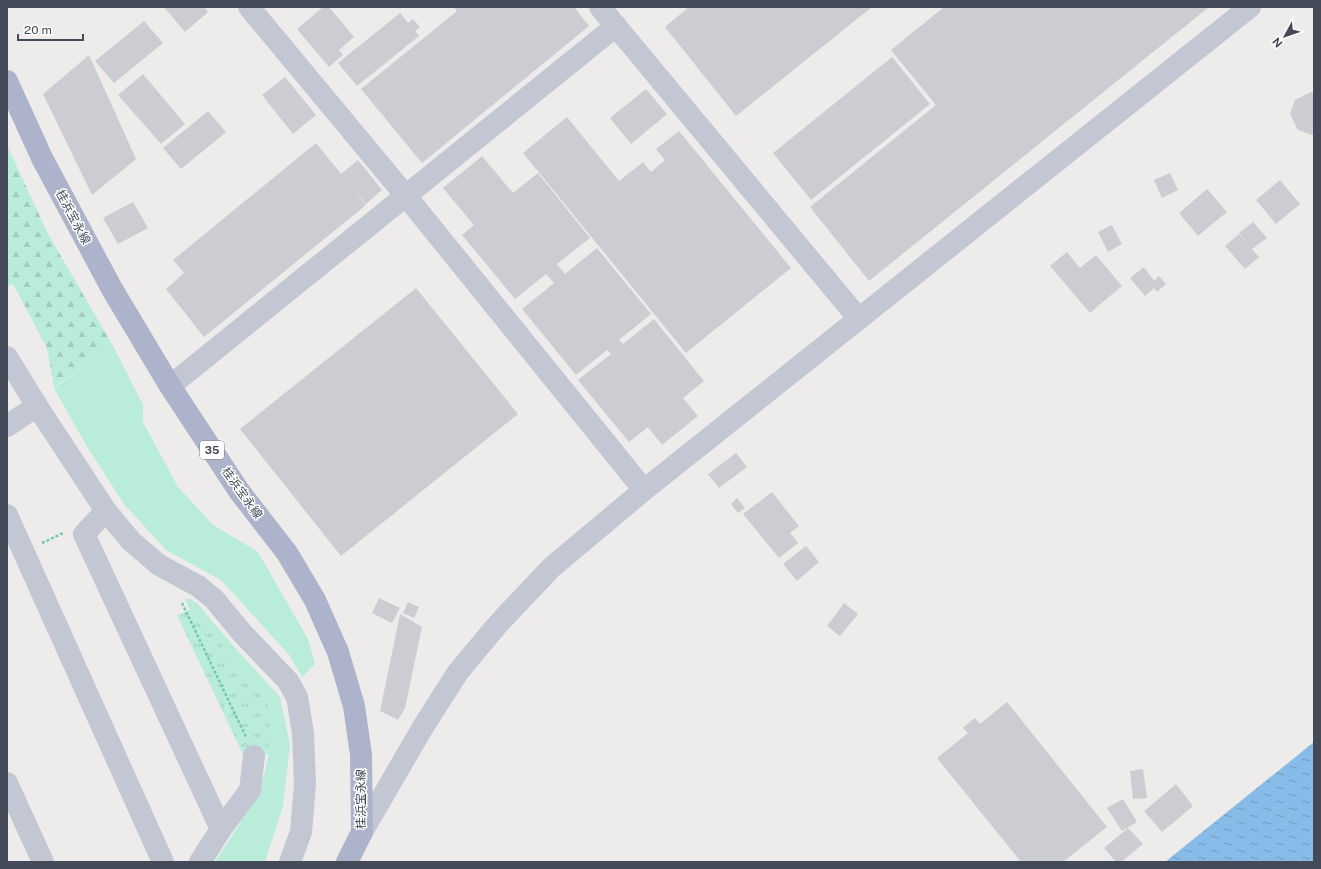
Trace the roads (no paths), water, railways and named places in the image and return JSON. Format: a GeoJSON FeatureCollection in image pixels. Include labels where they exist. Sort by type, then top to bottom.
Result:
{"type":"FeatureCollection","features":[{"type":"Feature","properties":{"kind":"main road","name":"桂浜宝永線"},"geometry":{"type":"LineString","coordinates":[[7,82],[42,158],[112,289],[170,386],[239,490],[287,552],[315,600],[338,652],[354,706],[361,755],[362,832],[347,862]]}},
{"type":"Feature","properties":{"kind":"street"},"geometry":{"type":"LineString","coordinates":[[249,7],[406,196],[644,490]]}},
{"type":"Feature","properties":{"kind":"street"},"geometry":{"type":"LineString","coordinates":[[600,7],[859,319]]}},
{"type":"Feature","properties":{"kind":"street"},"geometry":{"type":"LineString","coordinates":[[362,832],[423,727],[458,672],[499,623],[552,567],[644,490],[1250,7]]}},
{"type":"Feature","properties":{"kind":"street"},"geometry":{"type":"LineString","coordinates":[[170,386],[616,26]]}},
{"type":"Feature","properties":{"kind":"street"},"geometry":{"type":"LineString","coordinates":[[7,357],[37,406],[106,511],[131,541],[159,565],[198,586],[214,599],[242,634],[288,681],[297,697],[303,733],[305,784],[301,832],[290,862]]}},
{"type":"Feature","properties":{"kind":"street"},"geometry":{"type":"LineString","coordinates":[[7,426],[37,406]]}},
{"type":"Feature","properties":{"kind":"street"},"geometry":{"type":"LineString","coordinates":[[106,511],[84,534],[221,829]]}},
{"type":"Feature","properties":{"kind":"street"},"geometry":{"type":"LineString","coordinates":[[7,515],[163,862]]}},
{"type":"Feature","properties":{"kind":"street"},"geometry":{"type":"LineString","coordinates":[[200,862],[221,829],[250,790],[254,756]]}},
{"type":"Feature","properties":{"kind":"street"},"geometry":{"type":"LineString","coordinates":[[7,783],[43,862]]}},
{"type":"Feature","properties":{"kind":"water"},"geometry":{"type":"Polygon","coordinates":[[[1314,742],[1314,862],[1165,862],[1314,742]]]}}]}
